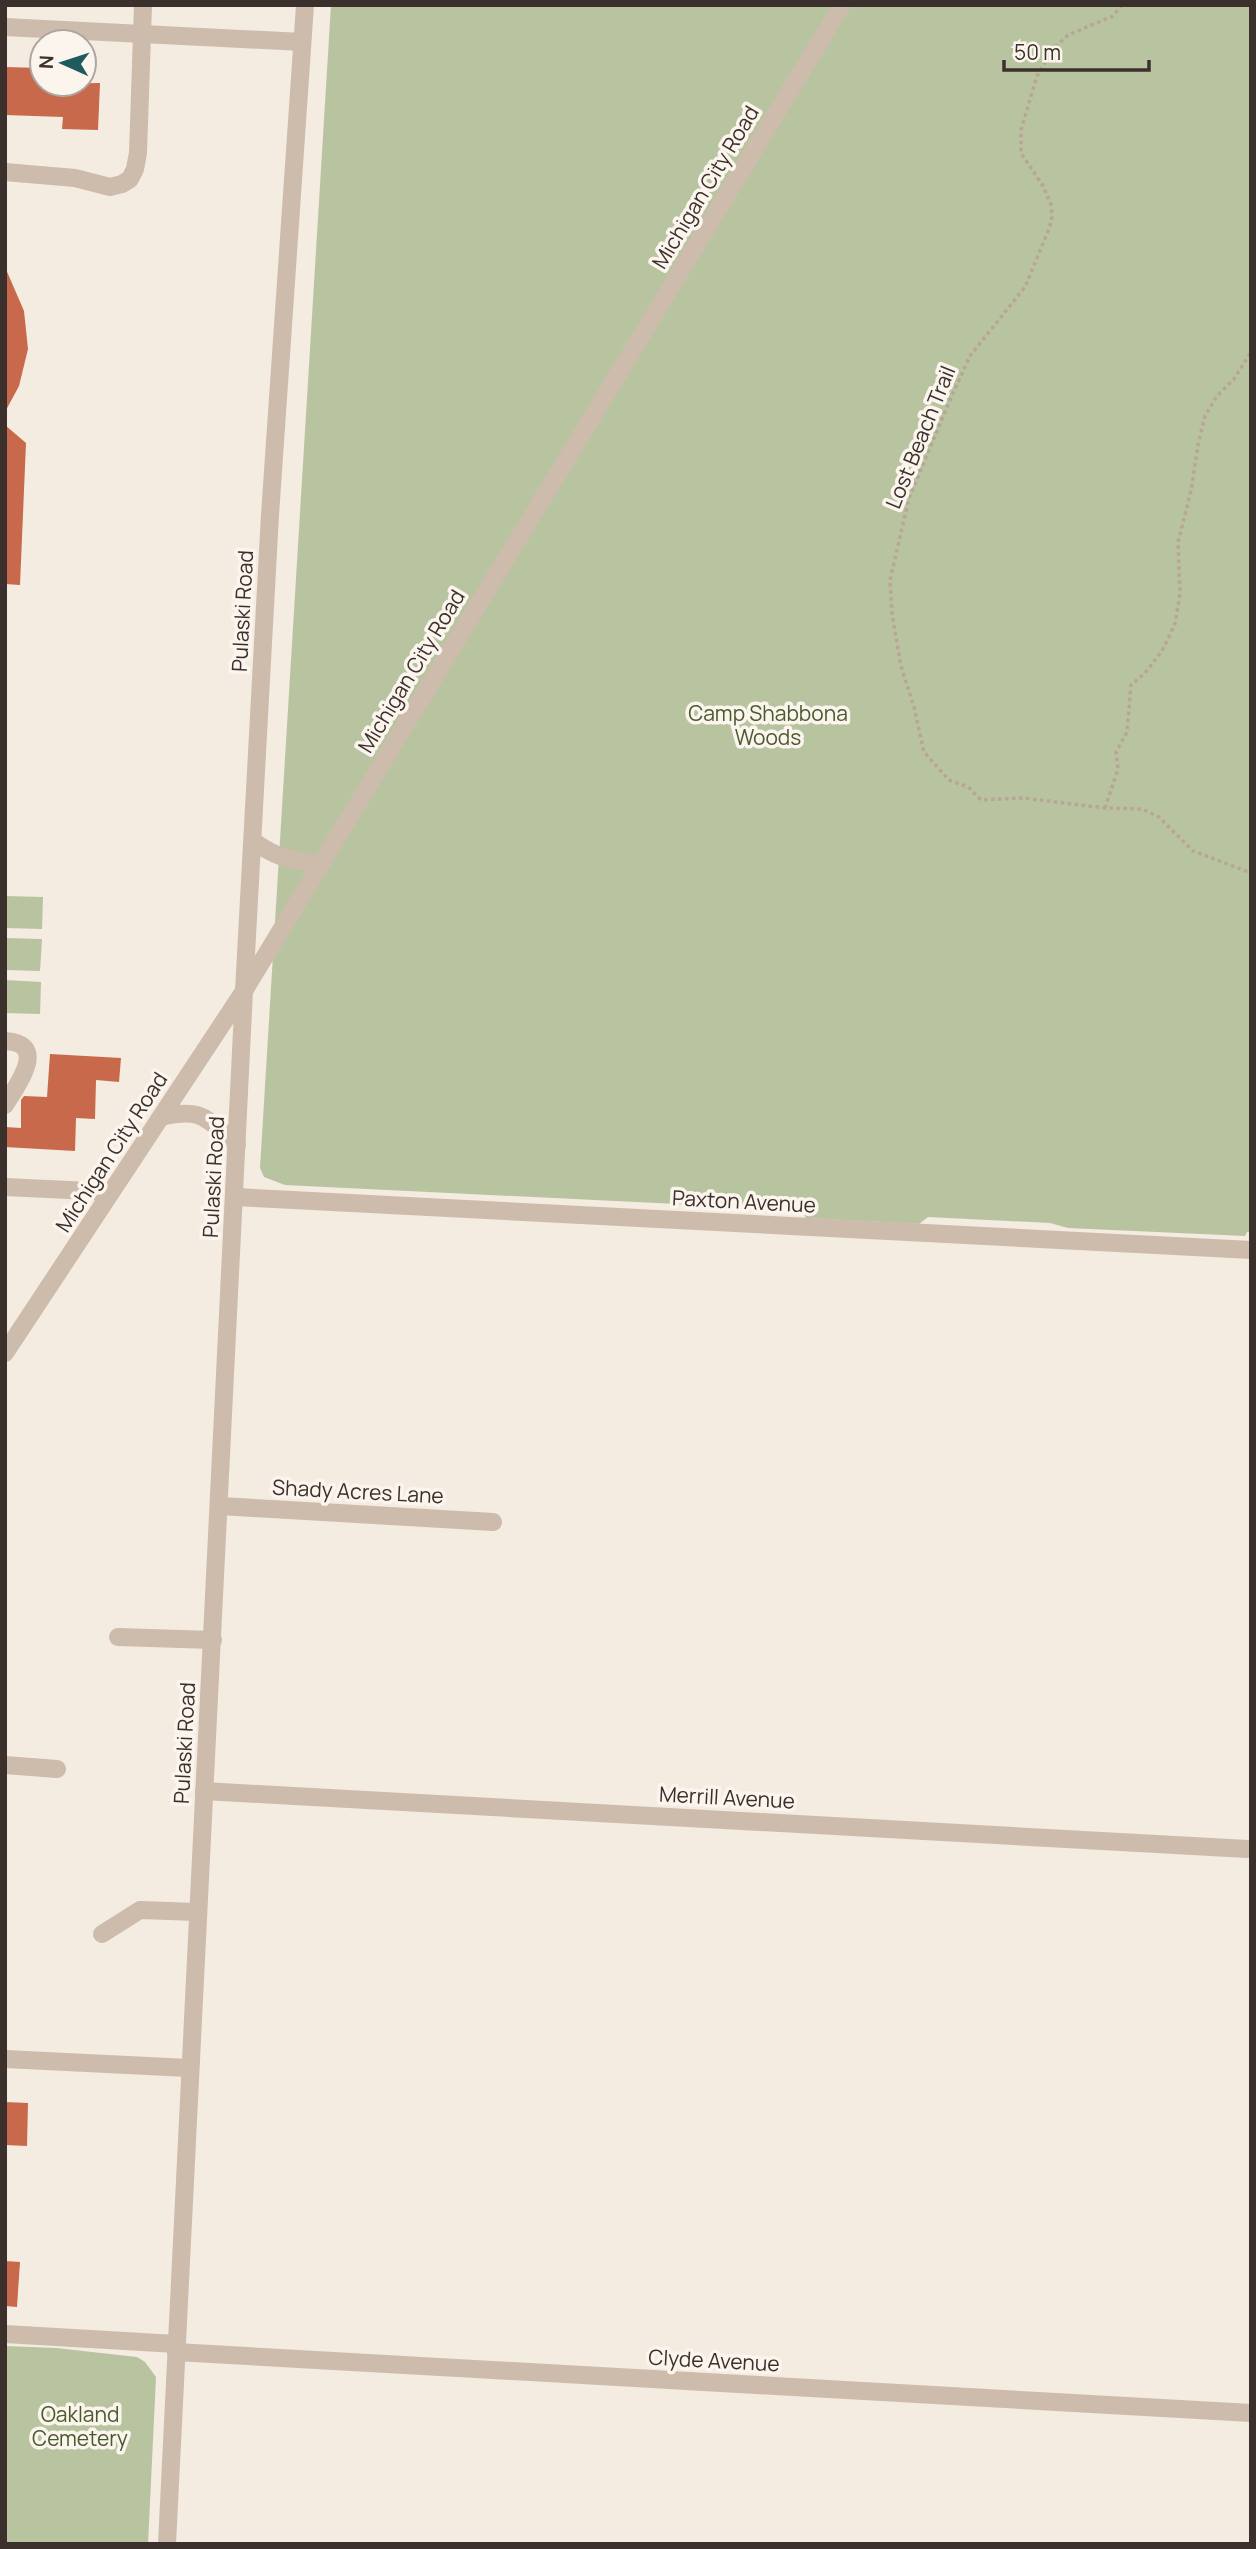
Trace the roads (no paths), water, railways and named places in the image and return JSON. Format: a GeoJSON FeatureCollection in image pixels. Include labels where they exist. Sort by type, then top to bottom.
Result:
{"type":"FeatureCollection","features":[{"type":"Feature","properties":{"kind":"street"},"geometry":{"type":"LineString","coordinates":[[5,172],[75,178],[110,187],[130,179],[138,153],[143,5]]}},
{"type":"Feature","properties":{"kind":"street","name":"Pulaski Road"},"geometry":{"type":"LineString","coordinates":[[167,2544],[244,991],[270,515],[304,5]]}},
{"type":"Feature","properties":{"kind":"street","name":"Michigan City Road"},"geometry":{"type":"LineString","coordinates":[[5,1353],[244,991],[842,5]]}},
{"type":"Feature","properties":{"kind":"street"},"geometry":{"type":"LineString","coordinates":[[5,27],[302,42]]}},
{"type":"Feature","properties":{"kind":"street"},"geometry":{"type":"LineString","coordinates":[[253,841],[271,854],[282,858],[321,863]]}},
{"type":"Feature","properties":{"kind":"street"},"geometry":{"type":"LineString","coordinates":[[5,1041],[21,1046],[26,1051],[29,1062],[5,1105]]}},
{"type":"Feature","properties":{"kind":"street"},"geometry":{"type":"LineString","coordinates":[[161,1117],[181,1112],[196,1113],[237,1144]]}},
{"type":"Feature","properties":{"kind":"street"},"geometry":{"type":"LineString","coordinates":[[5,1187],[111,1192]]}},
{"type":"Feature","properties":{"kind":"street","name":"Paxton Avenue"},"geometry":{"type":"LineString","coordinates":[[235,1197],[1251,1250]]}},
{"type":"Feature","properties":{"kind":"street","name":"Shady Acres Lane"},"geometry":{"type":"LineString","coordinates":[[220,1506],[493,1522]]}},
{"type":"Feature","properties":{"kind":"street"},"geometry":{"type":"LineString","coordinates":[[118,1637],[213,1640]]}},
{"type":"Feature","properties":{"kind":"street"},"geometry":{"type":"LineString","coordinates":[[5,1765],[57,1769]]}},
{"type":"Feature","properties":{"kind":"street","name":"Merrill Avenue"},"geometry":{"type":"LineString","coordinates":[[204,1791],[1247,1849]]}},
{"type":"Feature","properties":{"kind":"street"},"geometry":{"type":"LineString","coordinates":[[102,1934],[140,1910],[197,1912]]}},
{"type":"Feature","properties":{"kind":"street"},"geometry":{"type":"LineString","coordinates":[[5,2059],[189,2068]]}},
{"type":"Feature","properties":{"kind":"street","name":"Clyde Avenue"},"geometry":{"type":"LineString","coordinates":[[5,2334],[176,2348],[1251,2413]]}},
{"type":"Feature","properties":{"kind":"park label","name":"Camp Shabbona Woods"},"geometry":{"type":"Point","coordinates":[768,725]}},
{"type":"Feature","properties":{"kind":"park label","name":"Oakland Cemetery"},"geometry":{"type":"Point","coordinates":[80,2426]}}]}
